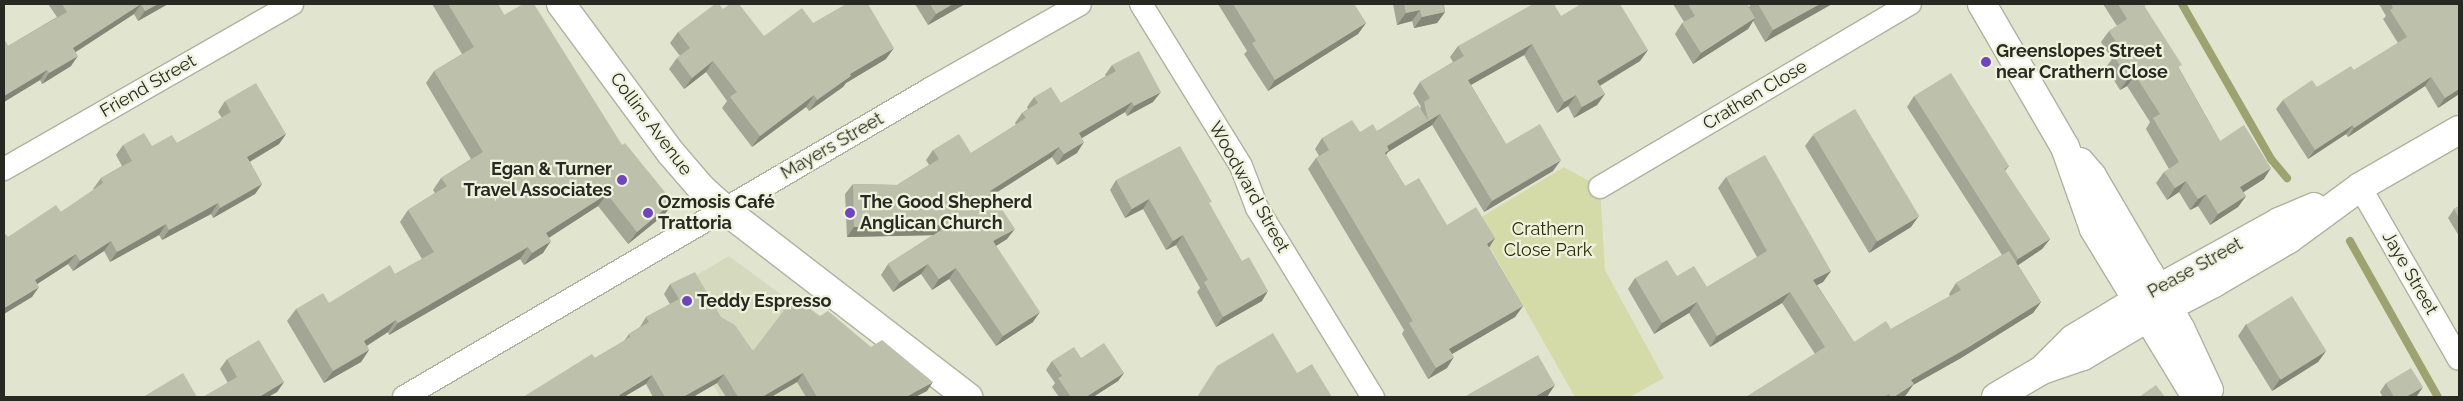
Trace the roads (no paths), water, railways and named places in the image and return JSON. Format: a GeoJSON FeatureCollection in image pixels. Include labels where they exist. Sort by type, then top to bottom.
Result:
{"type":"FeatureCollection","features":[{"type":"Feature","properties":{"kind":"street","name":"Friend Street"},"geometry":{"type":"LineString","coordinates":[[4,169],[292,4]]}},
{"type":"Feature","properties":{"kind":"street","name":"Collins Avenue"},"geometry":{"type":"LineString","coordinates":[[561,4],[671,153],[702,189],[724,210],[968,397]]}},
{"type":"Feature","properties":{"kind":"street","name":"Mayers Street"},"geometry":{"type":"LineString","coordinates":[[404,397],[1080,4]]}},
{"type":"Feature","properties":{"kind":"street","name":"Woodward Street"},"geometry":{"type":"LineString","coordinates":[[1141,4],[1241,166],[1257,208],[1373,397]]}},
{"type":"Feature","properties":{"kind":"street","name":"Crathen Close"},"geometry":{"type":"LineString","coordinates":[[1600,187],[1910,4]]}},
{"type":"Feature","properties":{"kind":"street"},"geometry":{"type":"LineString","coordinates":[[1982,4],[2065,147],[2092,176],[2196,397]]}},
{"type":"Feature","properties":{"kind":"street","name":"Pease Street"},"geometry":{"type":"LineString","coordinates":[[1996,397],[2042,370],[2073,339],[2152,303],[2279,222],[2360,187],[2459,130]]}},
{"type":"Feature","properties":{"kind":"street","name":"Jaye Street"},"geometry":{"type":"LineString","coordinates":[[2360,187],[2459,359]]}},
{"type":"Feature","properties":{"kind":"street"},"geometry":{"type":"LineString","coordinates":[[2152,303],[2182,330],[2212,397]]}},
{"type":"Feature","properties":{"kind":"waterway"},"geometry":{"type":"LineString","coordinates":[[2182,4],[2271,159],[2287,178]]}},
{"type":"Feature","properties":{"kind":"waterway"},"geometry":{"type":"LineString","coordinates":[[2350,241],[2438,397]]}},
{"type":"Feature","properties":{"kind":"place","name":"Greenslopes Street near Crathern Close"},"geometry":{"type":"Point","coordinates":[1986,62]}},
{"type":"Feature","properties":{"kind":"place","name":"Egan & Turner Travel Associates"},"geometry":{"type":"Point","coordinates":[622,180]}},
{"type":"Feature","properties":{"kind":"place","name":"Ozmosis Café Trattoria"},"geometry":{"type":"Point","coordinates":[648,213]}},
{"type":"Feature","properties":{"kind":"place","name":"The Good Shepherd Anglican Church"},"geometry":{"type":"Point","coordinates":[850,213]}},
{"type":"Feature","properties":{"kind":"place","name":"Teddy Espresso"},"geometry":{"type":"Point","coordinates":[687,301]}},
{"type":"Feature","properties":{"kind":"park label","name":"Crathern Close Park"},"geometry":{"type":"Point","coordinates":[1548,240]}}]}
